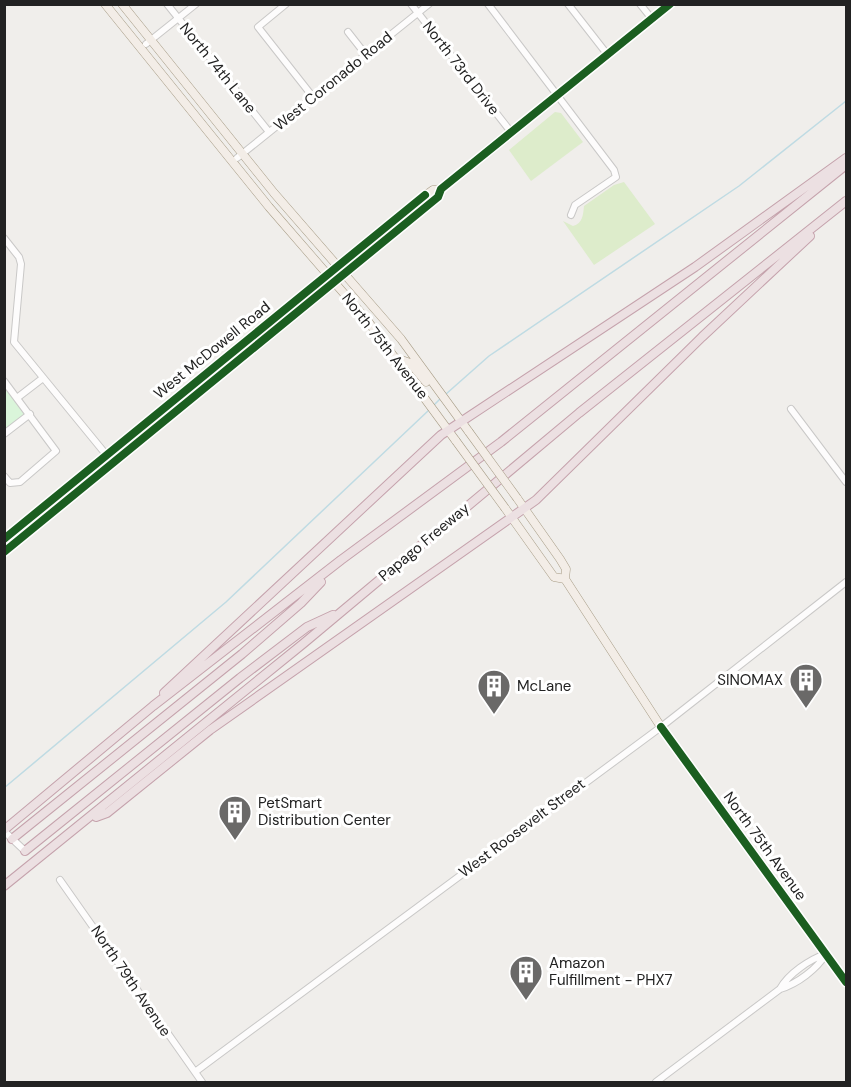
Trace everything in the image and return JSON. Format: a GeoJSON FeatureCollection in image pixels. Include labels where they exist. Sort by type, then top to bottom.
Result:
{"type":"FeatureCollection","features":[{"type":"Feature","properties":{"kind":"highway"},"geometry":{"type":"LineString","coordinates":[[153,706],[174,681],[448,430],[695,267],[846,159]]}},
{"type":"Feature","properties":{"kind":"highway","name":"Papago Freeway"},"geometry":{"type":"LineString","coordinates":[[4,830],[153,706],[341,560],[501,442],[846,165]]}},
{"type":"Feature","properties":{"kind":"highway"},"geometry":{"type":"LineString","coordinates":[[87,820],[107,813],[231,714],[512,519],[846,202]]}},
{"type":"Feature","properties":{"kind":"highway","name":"Papago Freeway"},"geometry":{"type":"LineString","coordinates":[[4,886],[346,609],[570,420],[846,202]]}},
{"type":"Feature","properties":{"kind":"highway"},"geometry":{"type":"LineString","coordinates":[[12,839],[242,654],[301,603],[341,560]]}},
{"type":"Feature","properties":{"kind":"highway"},"geometry":{"type":"LineString","coordinates":[[25,851],[180,724],[307,627],[346,609]]}},
{"type":"Feature","properties":{"kind":"main road","name":"North 75th Avenue"},"geometry":{"type":"LineString","coordinates":[[105,4],[269,207],[335,282],[396,358],[554,577],[565,579]]}},
{"type":"Feature","properties":{"kind":"main road","name":"North 75th Avenue"},"geometry":{"type":"LineString","coordinates":[[122,4],[148,43],[240,156],[401,339],[566,569],[565,579],[661,727],[846,982]]}},
{"type":"Feature","properties":{"kind":"main road","name":"West McDowell Road"},"geometry":{"type":"LineString","coordinates":[[4,552],[438,197],[441,189],[670,4]]}},
{"type":"Feature","properties":{"kind":"main road","name":"West McDowell Road"},"geometry":{"type":"LineString","coordinates":[[4,538],[337,265],[433,190],[441,189]]}},
{"type":"Feature","properties":{"kind":"main road"},"geometry":{"type":"LineString","coordinates":[[396,358],[410,363],[426,383],[437,389]]}},
{"type":"Feature","properties":{"kind":"main road"},"geometry":{"type":"LineString","coordinates":[[13,531],[20,540]]}},
{"type":"Feature","properties":{"kind":"street","name":"North 74th Lane"},"geometry":{"type":"LineString","coordinates":[[167,4],[269,132]]}},
{"type":"Feature","properties":{"kind":"street"},"geometry":{"type":"LineString","coordinates":[[148,43],[196,4]]}},
{"type":"Feature","properties":{"kind":"street"},"geometry":{"type":"LineString","coordinates":[[286,4],[258,27],[314,97]]}},
{"type":"Feature","properties":{"kind":"street","name":"North 73rd Drive"},"geometry":{"type":"LineString","coordinates":[[411,4],[511,132]]}},
{"type":"Feature","properties":{"kind":"street","name":"West Coronado Road"},"geometry":{"type":"LineString","coordinates":[[240,156],[429,4]]}},
{"type":"Feature","properties":{"kind":"street"},"geometry":{"type":"LineString","coordinates":[[488,4],[558,93],[606,158],[616,177],[575,205],[571,215]]}},
{"type":"Feature","properties":{"kind":"street"},"geometry":{"type":"LineString","coordinates":[[568,4],[607,54]]}},
{"type":"Feature","properties":{"kind":"street"},"geometry":{"type":"LineString","coordinates":[[640,4],[651,19]]}},
{"type":"Feature","properties":{"kind":"street"},"geometry":{"type":"LineString","coordinates":[[348,32],[366,55]]}},
{"type":"Feature","properties":{"kind":"street"},"geometry":{"type":"LineString","coordinates":[[4,238],[19,257],[21,264],[14,342],[113,463]]}},
{"type":"Feature","properties":{"kind":"street"},"geometry":{"type":"LineString","coordinates":[[17,398],[44,378]]}},
{"type":"Feature","properties":{"kind":"street"},"geometry":{"type":"LineString","coordinates":[[4,476],[10,483],[20,482],[56,451],[5,382]]}},
{"type":"Feature","properties":{"kind":"street"},"geometry":{"type":"LineString","coordinates":[[791,409],[846,482]]}},
{"type":"Feature","properties":{"kind":"street"},"geometry":{"type":"LineString","coordinates":[[4,434],[30,414]]}},
{"type":"Feature","properties":{"kind":"street","name":"West Roosevelt Street"},"geometry":{"type":"LineString","coordinates":[[195,1072],[661,727],[846,582]]}},
{"type":"Feature","properties":{"kind":"street"},"geometry":{"type":"LineString","coordinates":[[4,830],[25,851]]}},
{"type":"Feature","properties":{"kind":"street","name":"North 79th Avenue"},"geometry":{"type":"LineString","coordinates":[[60,879],[202,1083]]}},
{"type":"Feature","properties":{"kind":"street"},"geometry":{"type":"LineString","coordinates":[[656,1083],[780,989],[784,982],[800,974],[817,957],[826,954]]}},
{"type":"Feature","properties":{"kind":"green space"},"geometry":{"type":"Polygon","coordinates":[[[555,112],[561,113],[583,142],[531,181],[509,150],[555,112]]]}},
{"type":"Feature","properties":{"kind":"green space"},"geometry":{"type":"Polygon","coordinates":[[[624,182],[655,224],[594,265],[563,221],[573,226],[576,225],[582,218],[584,206],[614,185],[624,182]]]}},
{"type":"Feature","properties":{"kind":"green space"},"geometry":{"type":"Polygon","coordinates":[[[4,386],[26,414],[5,430],[4,386]]]}},
{"type":"Feature","properties":{"kind":"waterway"},"geometry":{"type":"LineString","coordinates":[[446,394],[489,356],[739,186],[846,101]]}},
{"type":"Feature","properties":{"kind":"waterway"},"geometry":{"type":"LineString","coordinates":[[433,406],[440,399]]}},
{"type":"Feature","properties":{"kind":"waterway"},"geometry":{"type":"LineString","coordinates":[[4,788],[226,602],[429,410]]}},
{"type":"Feature","properties":{"kind":"cycle path"},"geometry":{"type":"LineString","coordinates":[[4,552],[438,197],[441,189],[670,4]]}},
{"type":"Feature","properties":{"kind":"cycle path"},"geometry":{"type":"LineString","coordinates":[[4,539],[425,195]]}},
{"type":"Feature","properties":{"kind":"cycle path"},"geometry":{"type":"LineString","coordinates":[[661,727],[846,982]]}},
{"type":"Feature","properties":{"kind":"place","name":"SINOMAX"},"geometry":{"type":"Point","coordinates":[806,709]}},
{"type":"Feature","properties":{"kind":"place","name":"McLane"},"geometry":{"type":"Point","coordinates":[494,715]}},
{"type":"Feature","properties":{"kind":"place","name":"PetSmart Distribution Center"},"geometry":{"type":"Point","coordinates":[235,841]}},
{"type":"Feature","properties":{"kind":"place","name":"Amazon Fulfillment - PHX7"},"geometry":{"type":"Point","coordinates":[526,1001]}}]}
